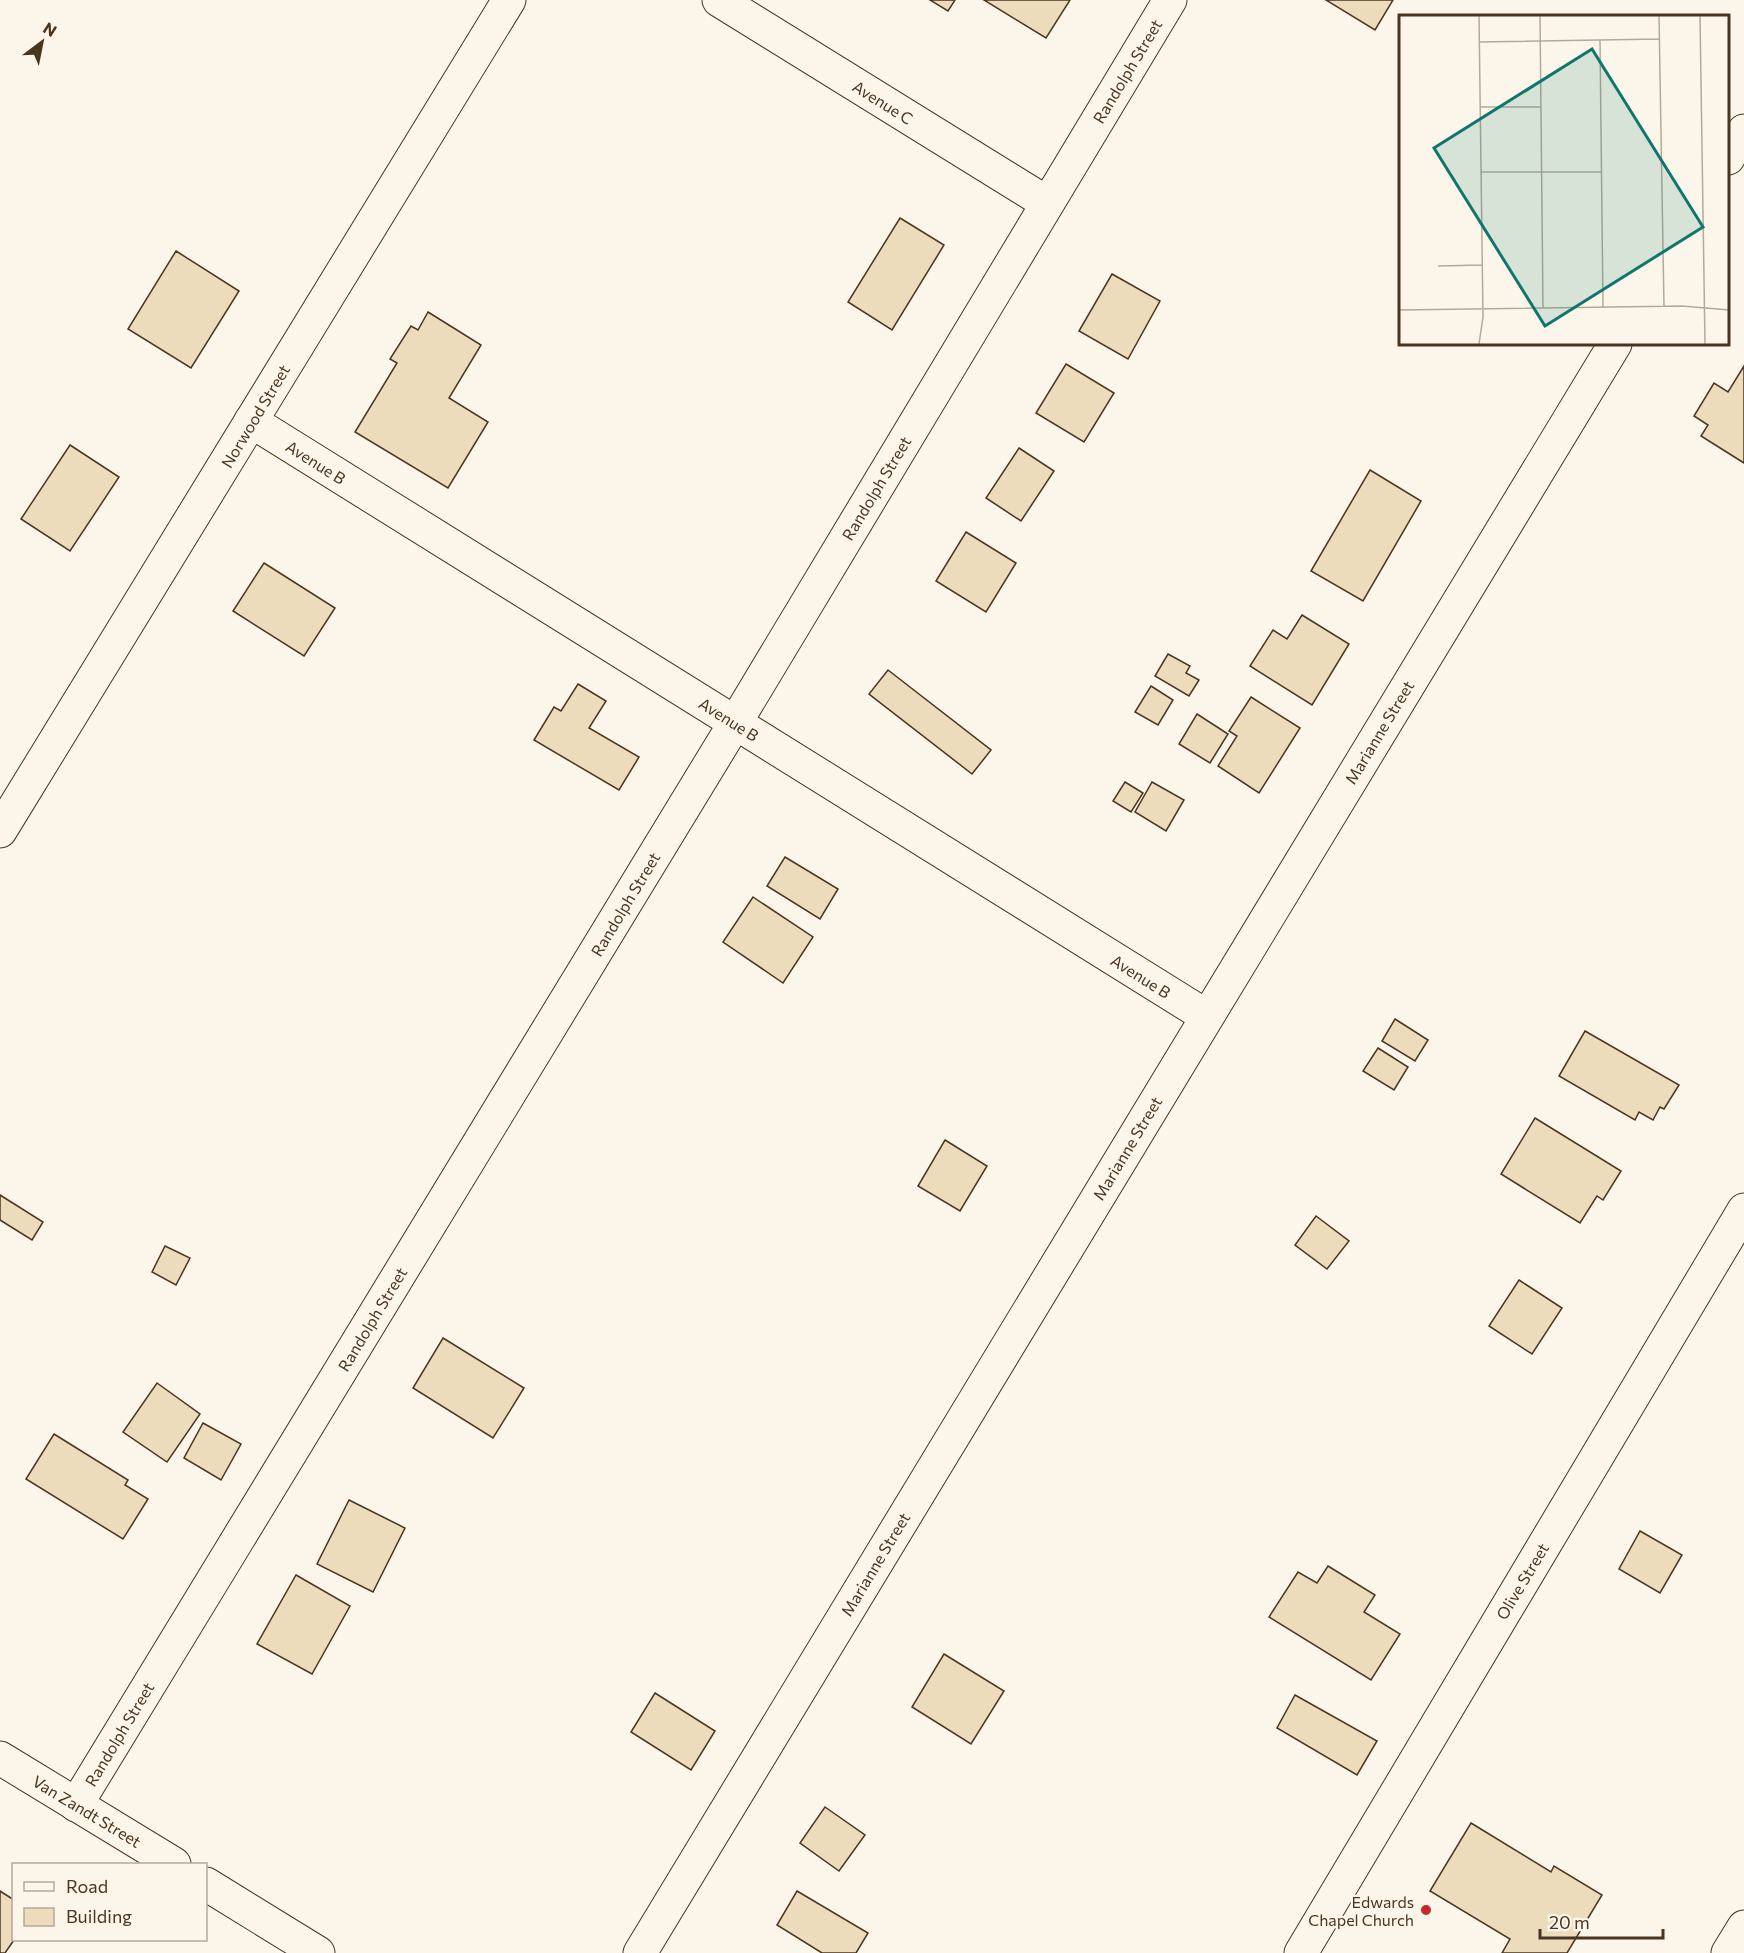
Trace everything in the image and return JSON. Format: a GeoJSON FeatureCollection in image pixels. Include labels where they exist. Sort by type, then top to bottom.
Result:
{"type":"FeatureCollection","features":[{"type":"Feature","properties":{"kind":"street","name":"Norwood Street"},"geometry":{"type":"LineString","coordinates":[[0,831],[509,0]]}},
{"type":"Feature","properties":{"kind":"street","name":"Avenue C"},"geometry":{"type":"LineString","coordinates":[[719,0],[1047,203]]}},
{"type":"Feature","properties":{"kind":"street","name":"Randolph Street"},"geometry":{"type":"LineString","coordinates":[[76,1804],[735,723],[1170,0]]}},
{"type":"Feature","properties":{"kind":"street"},"geometry":{"type":"LineString","coordinates":[[1729,156],[1744,131]]}},
{"type":"Feature","properties":{"kind":"street","name":"Marianne Street"},"geometry":{"type":"LineString","coordinates":[[640,1953],[1614,345]]}},
{"type":"Feature","properties":{"kind":"street","name":"Avenue B"},"geometry":{"type":"LineString","coordinates":[[251,421],[1206,1016]]}},
{"type":"Feature","properties":{"kind":"street","name":"Olive Street"},"geometry":{"type":"LineString","coordinates":[[1301,1953],[1744,1210]]}},
{"type":"Feature","properties":{"kind":"street","name":"Van Zandt Street"},"geometry":{"type":"LineString","coordinates":[[0,1758],[172,1863]]}},
{"type":"Feature","properties":{"kind":"street"},"geometry":{"type":"LineString","coordinates":[[207,1885],[318,1953]]}},
{"type":"Feature","properties":{"kind":"street"},"geometry":{"type":"LineString","coordinates":[[1728,1953],[1744,1927]]}},
{"type":"Feature","properties":{"kind":"building"},"geometry":{"type":"Polygon","coordinates":[[[930,0],[955,0],[948,11],[930,0]]]}},
{"type":"Feature","properties":{"kind":"building"},"geometry":{"type":"Polygon","coordinates":[[[984,0],[1070,0],[1046,38],[984,0]]]}},
{"type":"Feature","properties":{"kind":"building"},"geometry":{"type":"Polygon","coordinates":[[[1326,0],[1393,0],[1375,30],[1326,0]]]}},
{"type":"Feature","properties":{"kind":"building"},"geometry":{"type":"Polygon","coordinates":[[[900,218],[944,245],[892,330],[848,302],[900,218]]]}},
{"type":"Feature","properties":{"kind":"building"},"geometry":{"type":"Polygon","coordinates":[[[176,251],[239,291],[191,368],[128,329],[176,251]]]}},
{"type":"Feature","properties":{"kind":"building"},"geometry":{"type":"Polygon","coordinates":[[[1112,274],[1160,301],[1128,359],[1079,331],[1112,274]]]}},
{"type":"Feature","properties":{"kind":"building"},"geometry":{"type":"Polygon","coordinates":[[[428,312],[481,345],[449,398],[488,422],[448,488],[355,432],[397,363],[390,359],[411,326],[418,330],[428,312]]]}},
{"type":"Feature","properties":{"kind":"building"},"geometry":{"type":"Polygon","coordinates":[[[1066,364],[1114,393],[1084,442],[1036,413],[1066,364]]]}},
{"type":"Feature","properties":{"kind":"building"},"geometry":{"type":"Polygon","coordinates":[[[1744,366],[1744,463],[1701,436],[1708,425],[1694,416],[1714,383],[1728,392],[1744,366]]]}},
{"type":"Feature","properties":{"kind":"building"},"geometry":{"type":"Polygon","coordinates":[[[70,445],[119,477],[70,551],[21,519],[70,445]]]}},
{"type":"Feature","properties":{"kind":"building"},"geometry":{"type":"Polygon","coordinates":[[[1019,448],[1054,471],[1021,521],[986,498],[1019,448]]]}},
{"type":"Feature","properties":{"kind":"building"},"geometry":{"type":"Polygon","coordinates":[[[1370,470],[1421,501],[1363,601],[1311,571],[1370,470]]]}},
{"type":"Feature","properties":{"kind":"building"},"geometry":{"type":"Polygon","coordinates":[[[966,532],[1016,563],[986,612],[936,581],[966,532]]]}},
{"type":"Feature","properties":{"kind":"building"},"geometry":{"type":"Polygon","coordinates":[[[264,563],[335,608],[304,656],[233,611],[264,563]]]}},
{"type":"Feature","properties":{"kind":"building"},"geometry":{"type":"Polygon","coordinates":[[[1302,615],[1349,644],[1312,705],[1250,666],[1273,630],[1287,639],[1302,615]]]}},
{"type":"Feature","properties":{"kind":"building"},"geometry":{"type":"Polygon","coordinates":[[[1168,654],[1190,666],[1186,673],[1199,680],[1189,696],[1155,676],[1168,654]]]}},
{"type":"Feature","properties":{"kind":"building"},"geometry":{"type":"Polygon","coordinates":[[[888,670],[991,750],[972,774],[869,694],[888,670]]]}},
{"type":"Feature","properties":{"kind":"building"},"geometry":{"type":"Polygon","coordinates":[[[578,684],[606,701],[589,728],[639,757],[619,790],[534,740],[554,707],[561,711],[578,684]]]}},
{"type":"Feature","properties":{"kind":"building"},"geometry":{"type":"Polygon","coordinates":[[[1151,686],[1173,700],[1158,725],[1135,712],[1151,686]]]}},
{"type":"Feature","properties":{"kind":"building"},"geometry":{"type":"Polygon","coordinates":[[[1251,697],[1300,728],[1259,793],[1218,766],[1237,736],[1229,731],[1251,697]]]}},
{"type":"Feature","properties":{"kind":"building"},"geometry":{"type":"Polygon","coordinates":[[[1197,714],[1228,734],[1210,763],[1179,744],[1197,714]]]}},
{"type":"Feature","properties":{"kind":"building"},"geometry":{"type":"Polygon","coordinates":[[[1125,782],[1143,793],[1131,812],[1113,801],[1125,782]]]}},
{"type":"Feature","properties":{"kind":"building"},"geometry":{"type":"Polygon","coordinates":[[[1152,782],[1184,800],[1166,831],[1135,812],[1152,782]]]}},
{"type":"Feature","properties":{"kind":"building"},"geometry":{"type":"Polygon","coordinates":[[[785,857],[838,889],[820,919],[767,886],[785,857]]]}},
{"type":"Feature","properties":{"kind":"building"},"geometry":{"type":"Polygon","coordinates":[[[753,897],[813,937],[783,983],[723,942],[753,897]]]}},
{"type":"Feature","properties":{"kind":"building"},"geometry":{"type":"Polygon","coordinates":[[[1395,1019],[1428,1040],[1415,1061],[1382,1041],[1395,1019]]]}},
{"type":"Feature","properties":{"kind":"building"},"geometry":{"type":"Polygon","coordinates":[[[1585,1031],[1679,1085],[1664,1109],[1660,1107],[1653,1120],[1639,1112],[1635,1120],[1559,1076],[1585,1031]]]}},
{"type":"Feature","properties":{"kind":"building"},"geometry":{"type":"Polygon","coordinates":[[[1378,1048],[1408,1067],[1394,1090],[1363,1071],[1378,1048]]]}},
{"type":"Feature","properties":{"kind":"building"},"geometry":{"type":"Polygon","coordinates":[[[1535,1118],[1621,1171],[1603,1200],[1597,1196],[1580,1223],[1501,1174],[1535,1118]]]}},
{"type":"Feature","properties":{"kind":"building"},"geometry":{"type":"Polygon","coordinates":[[[945,1140],[987,1166],[960,1211],[918,1186],[945,1140]]]}},
{"type":"Feature","properties":{"kind":"building"},"geometry":{"type":"Polygon","coordinates":[[[0,1195],[43,1222],[32,1240],[0,1220],[0,1195]]]}},
{"type":"Feature","properties":{"kind":"building"},"geometry":{"type":"Polygon","coordinates":[[[1316,1216],[1349,1241],[1327,1269],[1295,1245],[1316,1216]]]}},
{"type":"Feature","properties":{"kind":"building"},"geometry":{"type":"Polygon","coordinates":[[[165,1246],[190,1258],[176,1285],[152,1272],[165,1246]]]}},
{"type":"Feature","properties":{"kind":"building"},"geometry":{"type":"Polygon","coordinates":[[[1519,1280],[1562,1308],[1532,1354],[1489,1326],[1519,1280]]]}},
{"type":"Feature","properties":{"kind":"building"},"geometry":{"type":"Polygon","coordinates":[[[443,1338],[524,1388],[493,1438],[413,1388],[443,1338]]]}},
{"type":"Feature","properties":{"kind":"building"},"geometry":{"type":"Polygon","coordinates":[[[157,1383],[200,1414],[167,1462],[123,1432],[157,1383]]]}},
{"type":"Feature","properties":{"kind":"building"},"geometry":{"type":"Polygon","coordinates":[[[203,1423],[241,1444],[221,1480],[184,1458],[203,1423]]]}},
{"type":"Feature","properties":{"kind":"building"},"geometry":{"type":"Polygon","coordinates":[[[54,1434],[128,1480],[125,1485],[148,1499],[123,1539],[26,1479],[54,1434]]]}},
{"type":"Feature","properties":{"kind":"building"},"geometry":{"type":"Polygon","coordinates":[[[349,1500],[405,1528],[373,1592],[317,1564],[349,1500]]]}},
{"type":"Feature","properties":{"kind":"building"},"geometry":{"type":"Polygon","coordinates":[[[1640,1531],[1682,1555],[1660,1593],[1619,1569],[1640,1531]]]}},
{"type":"Feature","properties":{"kind":"building"},"geometry":{"type":"Polygon","coordinates":[[[1328,1566],[1375,1595],[1364,1612],[1400,1634],[1371,1680],[1269,1617],[1298,1572],[1317,1583],[1328,1566]]]}},
{"type":"Feature","properties":{"kind":"building"},"geometry":{"type":"Polygon","coordinates":[[[296,1575],[350,1606],[312,1674],[257,1644],[296,1575]]]}},
{"type":"Feature","properties":{"kind":"building"},"geometry":{"type":"Polygon","coordinates":[[[944,1654],[1004,1691],[971,1744],[912,1707],[944,1654]]]}},
{"type":"Feature","properties":{"kind":"building"},"geometry":{"type":"Polygon","coordinates":[[[655,1693],[715,1731],[691,1770],[631,1732],[655,1693]]]}},
{"type":"Feature","properties":{"kind":"building"},"geometry":{"type":"Polygon","coordinates":[[[1295,1695],[1377,1741],[1357,1775],[1277,1728],[1295,1695]]]}},
{"type":"Feature","properties":{"kind":"building"},"geometry":{"type":"Polygon","coordinates":[[[825,1807],[865,1835],[839,1871],[800,1843],[825,1807]]]}},
{"type":"Feature","properties":{"kind":"building"},"geometry":{"type":"Polygon","coordinates":[[[1471,1823],[1551,1872],[1554,1866],[1602,1895],[1567,1953],[1502,1953],[1510,1939],[1430,1891],[1471,1823]]]}},
{"type":"Feature","properties":{"kind":"building"},"geometry":{"type":"Polygon","coordinates":[[[0,1891],[12,1899],[13,1941],[5,1953],[0,1953],[0,1891]]]}},
{"type":"Feature","properties":{"kind":"building"},"geometry":{"type":"Polygon","coordinates":[[[797,1891],[868,1933],[856,1953],[822,1953],[777,1925],[797,1891]]]}},
{"type":"Feature","properties":{"kind":"place","name":"Edwards Chapel Church"},"geometry":{"type":"Point","coordinates":[1426,1910]}}]}
